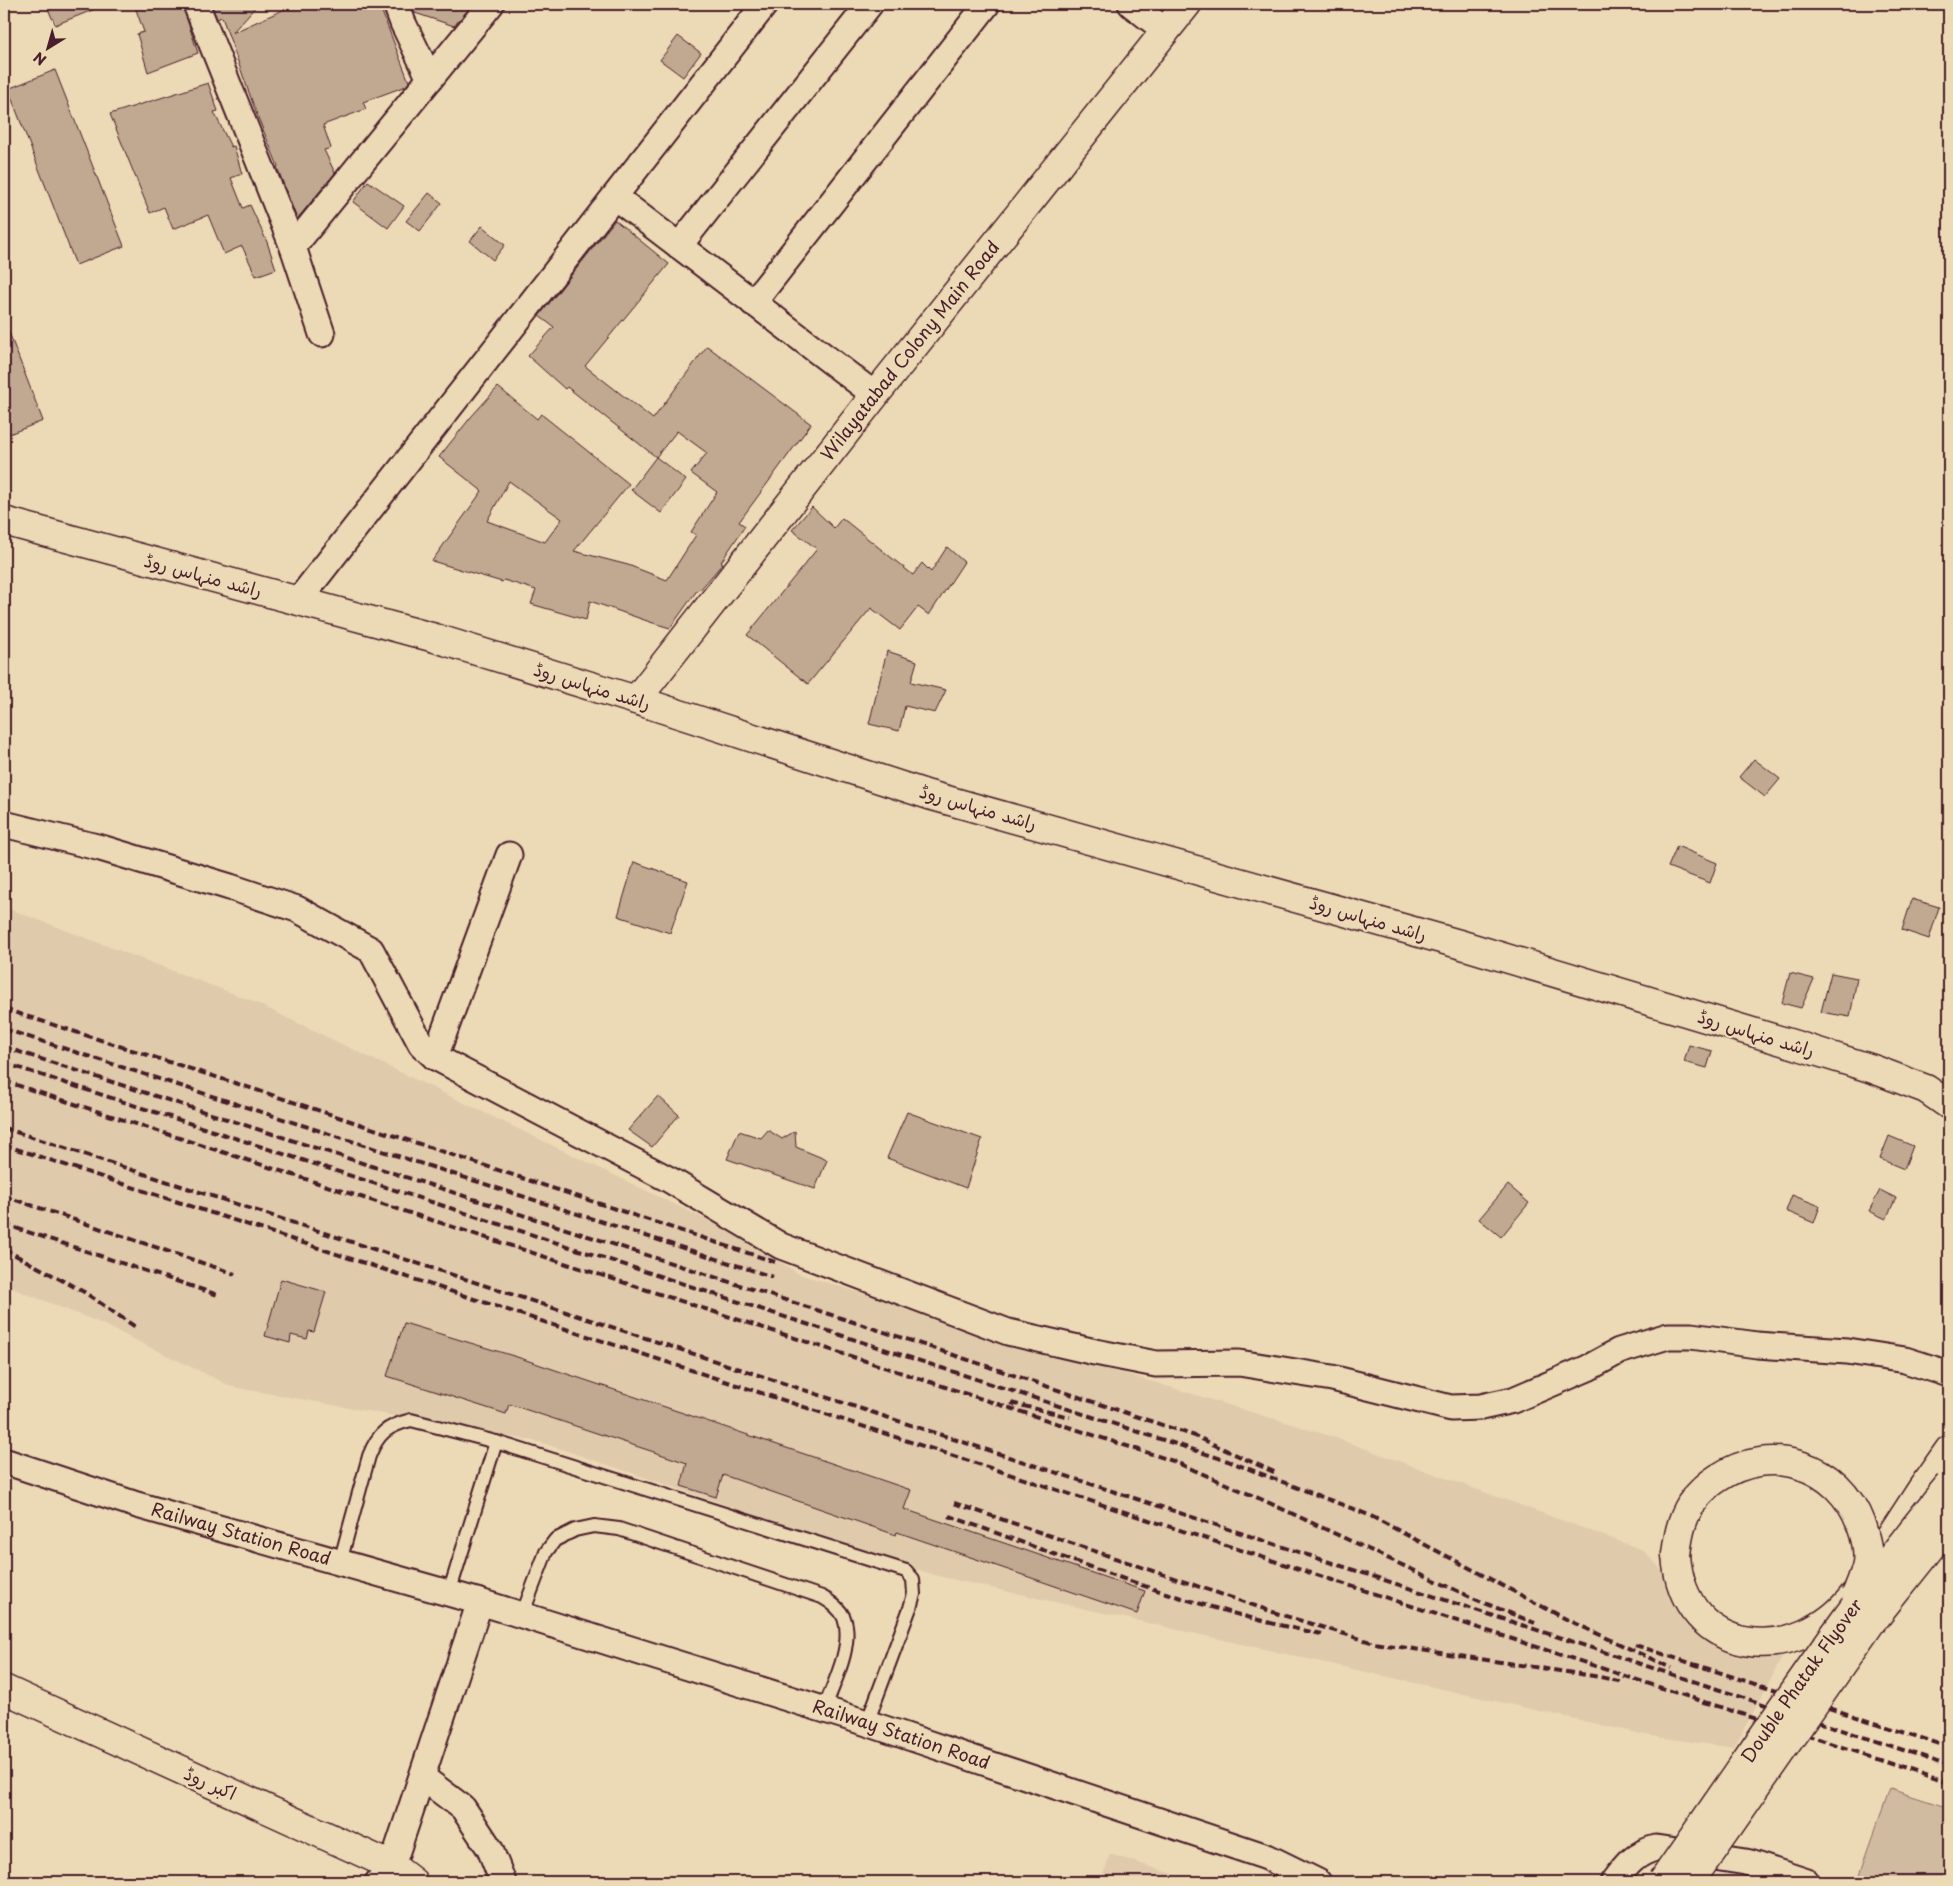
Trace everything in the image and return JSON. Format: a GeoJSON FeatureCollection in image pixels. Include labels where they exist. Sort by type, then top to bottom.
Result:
{"type":"FeatureCollection","features":[{"type":"Feature","properties":{"kind":"main road","name":"Wilayatabad Colony Main Road"},"geometry":{"type":"LineString","coordinates":[[636,700],[823,464],[875,395],[1187,4]]}},
{"type":"Feature","properties":{"kind":"main road","name":"راشد منہاس روڈ"},"geometry":{"type":"LineString","coordinates":[[4,520],[435,638],[929,794],[1450,942],[1799,1046],[1873,1069],[1926,1089],[1949,1105]]}},
{"type":"Feature","properties":{"kind":"main road"},"geometry":{"type":"LineString","coordinates":[[1848,1615],[1867,1561],[1864,1532],[1845,1495],[1823,1475],[1801,1465],[1772,1460],[1758,1461],[1728,1471],[1715,1480],[1699,1493],[1683,1519],[1676,1555],[1678,1571],[1687,1599],[1695,1611],[1709,1624],[1729,1637],[1757,1643],[1781,1642],[1797,1637],[1836,1616],[1852,1597],[1921,1490],[1949,1450]]}},
{"type":"Feature","properties":{"kind":"main road","name":"Double Phatak Flyover"},"geometry":{"type":"LineString","coordinates":[[1662,1882],[1848,1615],[1949,1485]]}},
{"type":"Feature","properties":{"kind":"main road","name":"Double Phatak Flyover"},"geometry":{"type":"LineString","coordinates":[[1690,1882],[1872,1621],[1949,1524]]}},
{"type":"Feature","properties":{"kind":"main road","name":"اکبر روڈ"},"geometry":{"type":"LineString","coordinates":[[4,1689],[394,1877]]}},
{"type":"Feature","properties":{"kind":"street"},"geometry":{"type":"LineString","coordinates":[[196,4],[293,247],[322,334]]}},
{"type":"Feature","properties":{"kind":"street"},"geometry":{"type":"LineString","coordinates":[[396,4],[430,79]]}},
{"type":"Feature","properties":{"kind":"street"},"geometry":{"type":"LineString","coordinates":[[293,247],[491,4]]}},
{"type":"Feature","properties":{"kind":"street"},"geometry":{"type":"LineString","coordinates":[[298,601],[765,4]]}},
{"type":"Feature","properties":{"kind":"street"},"geometry":{"type":"LineString","coordinates":[[679,246],[870,4]]}},
{"type":"Feature","properties":{"kind":"street"},"geometry":{"type":"LineString","coordinates":[[753,303],[987,4]]}},
{"type":"Feature","properties":{"kind":"street"},"geometry":{"type":"LineString","coordinates":[[1131,4],[1166,31]]}},
{"type":"Feature","properties":{"kind":"street"},"geometry":{"type":"LineString","coordinates":[[615,196],[875,395]]}},
{"type":"Feature","properties":{"kind":"street"},"geometry":{"type":"LineString","coordinates":[[4,824],[101,848],[297,909],[370,950],[421,1044],[436,1057],[670,1180],[781,1246],[1008,1332],[1156,1364],[1239,1363],[1332,1378],[1451,1408],[1481,1407],[1512,1400],[1588,1368],[1619,1351],[1668,1336],[1691,1336],[1756,1345],[1847,1351],[1905,1360],[1949,1374]]}},
{"type":"Feature","properties":{"kind":"street"},"geometry":{"type":"LineString","coordinates":[[436,1057],[510,855]]}},
{"type":"Feature","properties":{"kind":"street","name":"Railway Station Road"},"geometry":{"type":"LineString","coordinates":[[4,1461],[137,1505],[480,1602],[824,1709],[1266,1857],[1318,1882]]}},
{"type":"Feature","properties":{"kind":"street"},"geometry":{"type":"LineString","coordinates":[[394,1877],[422,1777],[480,1602]]}},
{"type":"Feature","properties":{"kind":"street"},"geometry":{"type":"LineString","coordinates":[[422,1777],[463,1808],[490,1849],[502,1882]]}},
{"type":"Feature","properties":{"kind":"street"},"geometry":{"type":"LineString","coordinates":[[1614,1882],[1632,1860],[1644,1851],[1656,1848],[1746,1862],[1807,1882]]}},
{"type":"Feature","properties":{"kind":"lane"},"geometry":{"type":"LineString","coordinates":[[340,1562],[369,1456],[375,1442],[384,1430],[411,1420],[496,1442],[906,1571],[913,1579],[914,1594],[867,1723]]}},
{"type":"Feature","properties":{"kind":"lane"},"geometry":{"type":"LineString","coordinates":[[449,1593],[496,1442]]}},
{"type":"Feature","properties":{"kind":"lane"},"geometry":{"type":"LineString","coordinates":[[522,1615],[546,1552],[555,1540],[575,1530],[594,1526],[619,1529],[822,1597],[836,1606],[844,1618],[847,1634],[841,1664],[824,1709]]}},
{"type":"Feature","properties":{"kind":"shaded area"},"geometry":{"type":"Polygon","coordinates":[[[4,907],[250,1000],[730,1231],[799,1274],[1330,1436],[1643,1550],[1668,1577],[1695,1623],[1784,1654],[1734,1748],[1651,1736],[934,1575],[540,1442],[233,1387],[96,1321],[4,1285],[4,907]]]}},
{"type":"Feature","properties":{"kind":"shaded area"},"geometry":{"type":"Polygon","coordinates":[[[1890,1789],[1949,1808],[1949,1882],[1857,1882],[1890,1789]]]}},
{"type":"Feature","properties":{"kind":"shaded area"},"geometry":{"type":"Polygon","coordinates":[[[1110,1854],[1198,1882],[1101,1882],[1110,1854]]]}},
{"type":"Feature","properties":{"kind":"building"},"geometry":{"type":"Polygon","coordinates":[[[46,4],[105,4],[105,5],[55,25],[46,4]]]}},
{"type":"Feature","properties":{"kind":"building"},"geometry":{"type":"Polygon","coordinates":[[[134,4],[182,4],[198,53],[148,72],[137,34],[144,32],[134,4]]]}},
{"type":"Feature","properties":{"kind":"building"},"geometry":{"type":"Polygon","coordinates":[[[211,4],[258,4],[232,33],[296,4],[379,4],[409,82],[406,86],[363,102],[366,109],[323,125],[331,148],[324,150],[335,173],[297,219],[222,17],[217,19],[211,4]]]}},
{"type":"Feature","properties":{"kind":"building"},"geometry":{"type":"Polygon","coordinates":[[[411,4],[473,4],[454,26],[415,13],[411,4]]]}},
{"type":"Feature","properties":{"kind":"building"},"geometry":{"type":"Polygon","coordinates":[[[678,36],[701,53],[683,77],[660,60],[678,36]]]}},
{"type":"Feature","properties":{"kind":"building"},"geometry":{"type":"Polygon","coordinates":[[[55,70],[124,246],[76,265],[8,89],[55,70]]]}},
{"type":"Feature","properties":{"kind":"building"},"geometry":{"type":"Polygon","coordinates":[[[208,83],[218,111],[214,112],[231,147],[234,146],[242,174],[231,178],[243,208],[250,205],[267,242],[276,269],[256,276],[242,246],[224,254],[208,215],[173,229],[164,207],[150,213],[110,114],[208,83]]]}},
{"type":"Feature","properties":{"kind":"building"},"geometry":{"type":"Polygon","coordinates":[[[368,181],[404,206],[388,228],[353,202],[368,181]]]}},
{"type":"Feature","properties":{"kind":"building"},"geometry":{"type":"Polygon","coordinates":[[[429,193],[442,203],[420,231],[406,221],[429,193]]]}},
{"type":"Feature","properties":{"kind":"building"},"geometry":{"type":"Polygon","coordinates":[[[615,220],[669,264],[585,366],[653,419],[707,346],[811,424],[739,522],[745,526],[721,562],[723,563],[700,590],[698,589],[670,628],[590,601],[586,620],[531,604],[536,590],[432,561],[482,491],[439,457],[498,387],[537,419],[541,414],[629,484],[574,551],[628,565],[667,580],[696,535],[691,532],[717,492],[691,473],[707,453],[677,431],[656,457],[567,387],[565,389],[528,356],[554,327],[539,316],[615,220]],[[509,481],[487,521],[545,542],[562,519],[509,481]]]}},
{"type":"Feature","properties":{"kind":"building"},"geometry":{"type":"Polygon","coordinates":[[[482,226],[505,245],[493,260],[470,241],[482,226]]]}},
{"type":"Feature","properties":{"kind":"building"},"geometry":{"type":"Polygon","coordinates":[[[4,323],[43,421],[4,436],[4,323]]]}},
{"type":"Feature","properties":{"kind":"building"},"geometry":{"type":"Polygon","coordinates":[[[656,457],[686,480],[661,513],[631,490],[656,457]]]}},
{"type":"Feature","properties":{"kind":"building"},"geometry":{"type":"Polygon","coordinates":[[[812,507],[834,528],[842,518],[913,575],[922,563],[931,572],[947,547],[964,562],[929,615],[918,607],[900,630],[871,608],[808,684],[747,635],[817,549],[792,530],[812,507]]]}},
{"type":"Feature","properties":{"kind":"building"},"geometry":{"type":"Polygon","coordinates":[[[887,651],[917,661],[911,682],[946,690],[935,713],[905,706],[899,731],[869,724],[887,651]]]}},
{"type":"Feature","properties":{"kind":"building"},"geometry":{"type":"Polygon","coordinates":[[[1754,759],[1780,779],[1765,797],[1739,777],[1754,759]]]}},
{"type":"Feature","properties":{"kind":"building"},"geometry":{"type":"Polygon","coordinates":[[[1677,846],[1717,863],[1710,883],[1668,867],[1677,846]]]}},
{"type":"Feature","properties":{"kind":"building"},"geometry":{"type":"Polygon","coordinates":[[[634,862],[688,881],[670,933],[618,916],[634,862]]]}},
{"type":"Feature","properties":{"kind":"building"},"geometry":{"type":"Polygon","coordinates":[[[1912,899],[1939,907],[1929,939],[1902,930],[1912,899]]]}},
{"type":"Feature","properties":{"kind":"building"},"geometry":{"type":"Polygon","coordinates":[[[1790,973],[1814,979],[1801,1008],[1782,1003],[1790,973]]]}},
{"type":"Feature","properties":{"kind":"building"},"geometry":{"type":"Polygon","coordinates":[[[1831,973],[1857,978],[1850,1017],[1821,1012],[1831,973]]]}},
{"type":"Feature","properties":{"kind":"building"},"geometry":{"type":"Polygon","coordinates":[[[1689,1045],[1712,1051],[1707,1068],[1684,1062],[1689,1045]]]}},
{"type":"Feature","properties":{"kind":"building"},"geometry":{"type":"Polygon","coordinates":[[[658,1096],[679,1115],[652,1147],[628,1130],[658,1096]]]}},
{"type":"Feature","properties":{"kind":"building"},"geometry":{"type":"Polygon","coordinates":[[[907,1112],[982,1139],[966,1188],[887,1158],[907,1112]]]}},
{"type":"Feature","properties":{"kind":"building"},"geometry":{"type":"Polygon","coordinates":[[[768,1130],[782,1139],[795,1131],[796,1147],[827,1160],[815,1189],[727,1159],[739,1131],[761,1138],[768,1130]]]}},
{"type":"Feature","properties":{"kind":"building"},"geometry":{"type":"Polygon","coordinates":[[[1889,1136],[1913,1146],[1904,1169],[1880,1159],[1889,1136]]]}},
{"type":"Feature","properties":{"kind":"building"},"geometry":{"type":"Polygon","coordinates":[[[1508,1185],[1529,1203],[1501,1237],[1479,1219],[1508,1185]]]}},
{"type":"Feature","properties":{"kind":"building"},"geometry":{"type":"Polygon","coordinates":[[[1880,1190],[1896,1198],[1886,1219],[1869,1211],[1880,1190]]]}},
{"type":"Feature","properties":{"kind":"building"},"geometry":{"type":"Polygon","coordinates":[[[1792,1195],[1820,1206],[1814,1223],[1786,1211],[1792,1195]]]}},
{"type":"Feature","properties":{"kind":"building"},"geometry":{"type":"Polygon","coordinates":[[[281,1279],[326,1292],[314,1332],[309,1331],[307,1339],[291,1335],[290,1343],[265,1336],[281,1279]]]}},
{"type":"Feature","properties":{"kind":"building"},"geometry":{"type":"Polygon","coordinates":[[[404,1323],[517,1357],[911,1490],[904,1509],[1145,1591],[1137,1614],[897,1532],[896,1535],[723,1475],[716,1497],[681,1486],[687,1463],[509,1404],[506,1414],[387,1376],[404,1323]]]}},
{"type":"Feature","properties":{"kind":"railway"},"geometry":{"type":"LineString","coordinates":[[4,1009],[266,1093],[775,1262]]}},
{"type":"Feature","properties":{"kind":"railway"},"geometry":{"type":"LineString","coordinates":[[4,1029],[773,1277]]}},
{"type":"Feature","properties":{"kind":"railway"},"geometry":{"type":"LineString","coordinates":[[4,1047],[909,1340],[1195,1436],[1276,1473]]}},
{"type":"Feature","properties":{"kind":"railway"},"geometry":{"type":"LineString","coordinates":[[4,1063],[1228,1461],[1369,1515],[1566,1619],[1671,1668]]}},
{"type":"Feature","properties":{"kind":"railway"},"geometry":{"type":"LineString","coordinates":[[4,1081],[1173,1461],[1263,1500],[1477,1600],[1535,1623]]}},
{"type":"Feature","properties":{"kind":"railway"},"geometry":{"type":"LineString","coordinates":[[4,1128],[1949,1765]]}},
{"type":"Feature","properties":{"kind":"railway"},"geometry":{"type":"LineString","coordinates":[[4,1145],[1949,1782]]}},
{"type":"Feature","properties":{"kind":"railway"},"geometry":{"type":"LineString","coordinates":[[4,1196],[235,1274]]}},
{"type":"Feature","properties":{"kind":"railway"},"geometry":{"type":"LineString","coordinates":[[4,1224],[218,1295]]}},
{"type":"Feature","properties":{"kind":"railway"},"geometry":{"type":"LineString","coordinates":[[4,1249],[84,1292],[137,1328]]}},
{"type":"Feature","properties":{"kind":"railway"},"geometry":{"type":"LineString","coordinates":[[1011,1403],[1070,1417]]}},
{"type":"Feature","properties":{"kind":"railway"},"geometry":{"type":"LineString","coordinates":[[954,1503],[1279,1614],[1374,1643],[1623,1682]]}},
{"type":"Feature","properties":{"kind":"railway"},"geometry":{"type":"LineString","coordinates":[[949,1516],[1087,1566],[1180,1597],[1274,1624],[1322,1634]]}},
{"type":"Feature","properties":{"kind":"railway"},"geometry":{"type":"LineString","coordinates":[[1635,1645],[1949,1747]]}}]}
